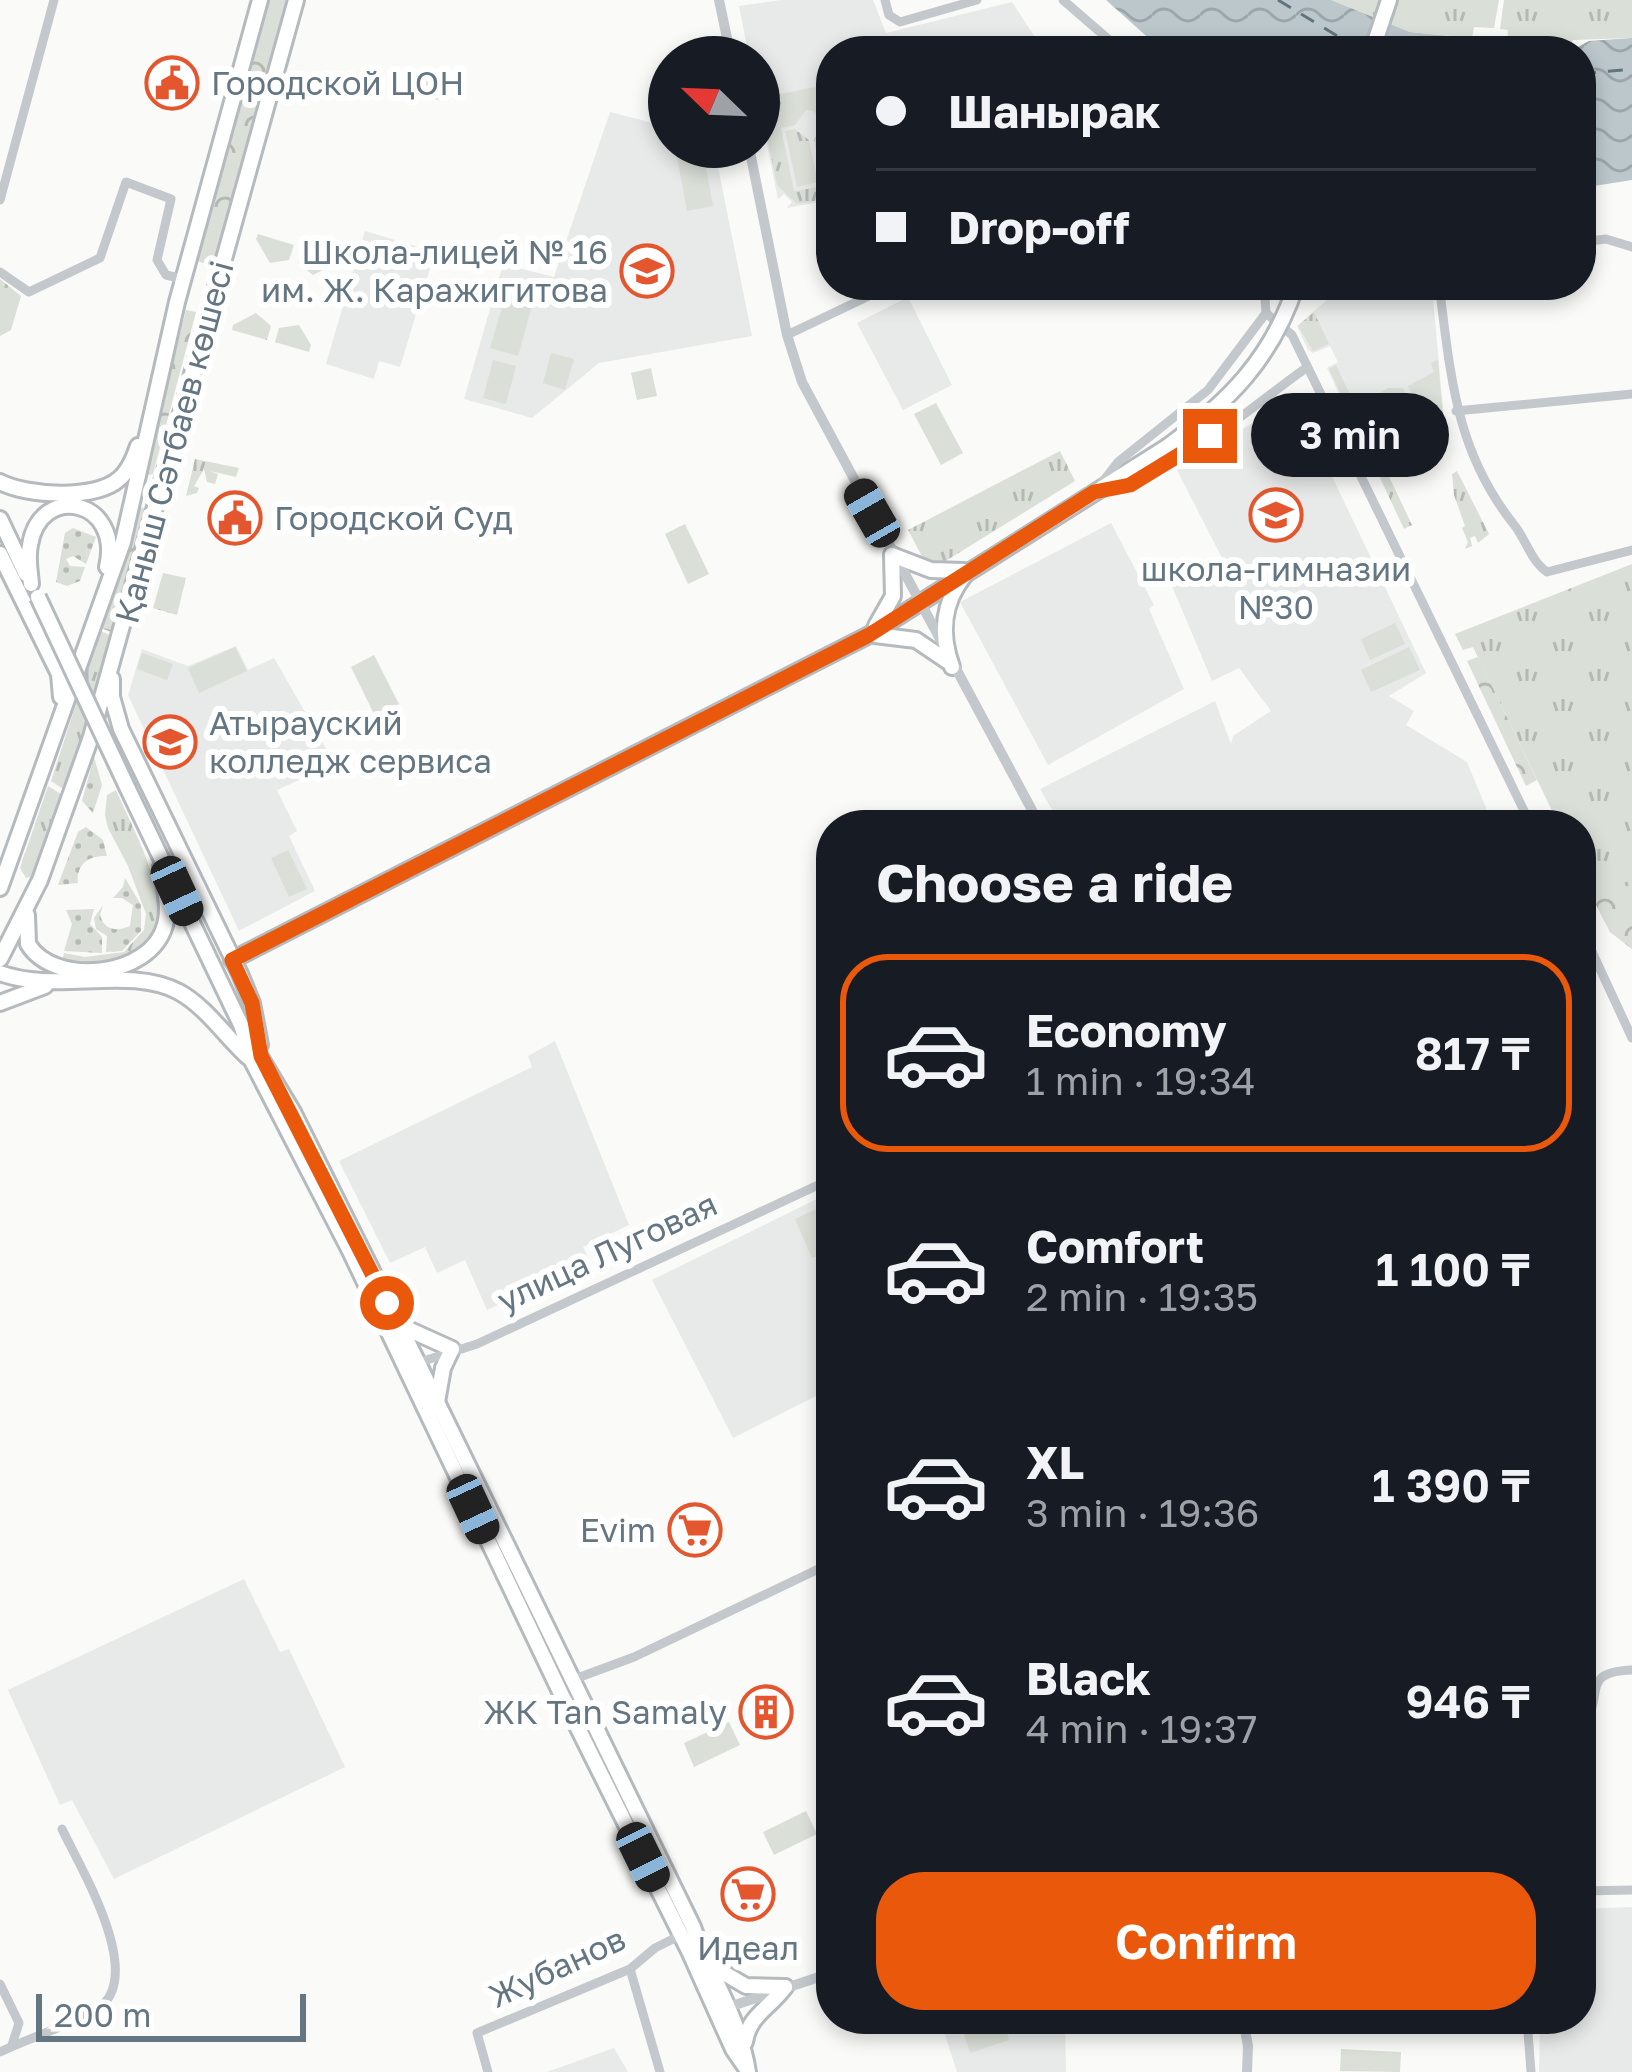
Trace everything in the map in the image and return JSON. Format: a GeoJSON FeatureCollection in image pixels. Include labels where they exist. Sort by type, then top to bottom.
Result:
{"type":"FeatureCollection","features":[{"type":"Feature","properties":{"kind":"main road","name":"Қаныш Сәтбаев көшесі"},"geometry":{"type":"LineString","coordinates":[[0,888],[123,542],[177,302],[260,0]]}},
{"type":"Feature","properties":{"kind":"main road","name":"Қаныш Сәтбаев көшесі"},"geometry":{"type":"LineString","coordinates":[[0,959],[40,880],[81,766],[296,0]]}},
{"type":"Feature","properties":{"kind":"main road"},"geometry":{"type":"LineString","coordinates":[[1377,36],[1388,0]]}},
{"type":"Feature","properties":{"kind":"main road"},"geometry":{"type":"LineString","coordinates":[[177,302],[184,292],[198,290],[205,294],[209,312]]}},
{"type":"Feature","properties":{"kind":"main road"},"geometry":{"type":"LineString","coordinates":[[232,960],[869,635],[1218,410],[1257,365],[1291,300]]}},
{"type":"Feature","properties":{"kind":"main road"},"geometry":{"type":"LineString","coordinates":[[0,482],[34,493],[106,488],[128,470],[149,413]]}},
{"type":"Feature","properties":{"kind":"main road"},"geometry":{"type":"LineString","coordinates":[[139,470],[156,481],[163,477]]}},
{"type":"Feature","properties":{"kind":"main road"},"geometry":{"type":"LineString","coordinates":[[34,591],[30,543],[42,517],[69,505],[92,512],[109,534],[111,548],[91,625]]}},
{"type":"Feature","properties":{"kind":"main road"},"geometry":{"type":"LineString","coordinates":[[0,519],[256,1057],[745,2047]]}},
{"type":"Feature","properties":{"kind":"main road"},"geometry":{"type":"LineString","coordinates":[[0,554],[59,674],[59,715]]}},
{"type":"Feature","properties":{"kind":"main road"},"geometry":{"type":"LineString","coordinates":[[869,635],[893,596],[892,555],[931,570],[969,570]]}},
{"type":"Feature","properties":{"kind":"main road"},"geometry":{"type":"LineString","coordinates":[[952,667],[943,632],[945,613],[969,570]]}},
{"type":"Feature","properties":{"kind":"main road"},"geometry":{"type":"LineString","coordinates":[[869,635],[916,640],[952,667]]}},
{"type":"Feature","properties":{"kind":"main road"},"geometry":{"type":"LineString","coordinates":[[112,662],[112,697],[121,729],[252,1003],[256,1057]]}},
{"type":"Feature","properties":{"kind":"main road"},"geometry":{"type":"LineString","coordinates":[[28,905],[28,944],[47,964],[70,971],[133,962],[155,945],[165,928],[167,907],[158,850]]}},
{"type":"Feature","properties":{"kind":"main road"},"geometry":{"type":"LineString","coordinates":[[8,869],[23,886],[40,880]]}},
{"type":"Feature","properties":{"kind":"main road"},"geometry":{"type":"LineString","coordinates":[[0,973],[57,983],[140,982],[177,991],[256,1057]]}},
{"type":"Feature","properties":{"kind":"main road"},"geometry":{"type":"LineString","coordinates":[[0,1003],[57,983]]}},
{"type":"Feature","properties":{"kind":"main road"},"geometry":{"type":"LineString","coordinates":[[370,1282],[399,1325],[411,1365],[437,1402],[687,1931],[710,1965],[733,2050],[748,2071]]}},
{"type":"Feature","properties":{"kind":"main road"},"geometry":{"type":"LineString","coordinates":[[399,1325],[452,1349],[442,1368],[437,1402]]}},
{"type":"Feature","properties":{"kind":"main road"},"geometry":{"type":"LineString","coordinates":[[710,1965],[737,1983],[785,1988]]}},
{"type":"Feature","properties":{"kind":"main road"},"geometry":{"type":"LineString","coordinates":[[748,2071],[745,2047],[752,2018],[785,1988]]}},
{"type":"Feature","properties":{"kind":"street"},"geometry":{"type":"LineString","coordinates":[[0,200],[54,0]]}},
{"type":"Feature","properties":{"kind":"street"},"geometry":{"type":"LineString","coordinates":[[719,0],[727,36]]}},
{"type":"Feature","properties":{"kind":"street"},"geometry":{"type":"LineString","coordinates":[[885,0],[889,16],[900,22],[977,0]]}},
{"type":"Feature","properties":{"kind":"street"},"geometry":{"type":"LineString","coordinates":[[1063,0],[1105,36]]}},
{"type":"Feature","properties":{"kind":"street"},"geometry":{"type":"LineString","coordinates":[[753,168],[802,382],[1032,810]]}},
{"type":"Feature","properties":{"kind":"street"},"geometry":{"type":"LineString","coordinates":[[0,272],[29,292],[100,258],[126,182],[170,199],[157,260],[166,275],[183,279]]}},
{"type":"Feature","properties":{"kind":"street"},"geometry":{"type":"LineString","coordinates":[[1596,240],[1632,247]]}},
{"type":"Feature","properties":{"kind":"street"},"geometry":{"type":"LineString","coordinates":[[788,335],[862,300]]}},
{"type":"Feature","properties":{"kind":"street"},"geometry":{"type":"LineString","coordinates":[[1094,492],[1118,462],[1208,390],[1266,313],[1265,300]]}},
{"type":"Feature","properties":{"kind":"street"},"geometry":{"type":"LineString","coordinates":[[1441,300],[1456,411],[1498,508],[1516,527],[1539,567],[1547,572],[1632,550]]}},
{"type":"Feature","properties":{"kind":"street"},"geometry":{"type":"LineString","coordinates":[[1266,313],[1292,334],[1524,810]]}},
{"type":"Feature","properties":{"kind":"street"},"geometry":{"type":"LineString","coordinates":[[1094,492],[1130,485],[1175,460],[1306,368]]}},
{"type":"Feature","properties":{"kind":"street"},"geometry":{"type":"LineString","coordinates":[[1456,411],[1632,394]]}},
{"type":"Feature","properties":{"kind":"street"},"geometry":{"type":"LineString","coordinates":[[1596,962],[1632,1038]]}},
{"type":"Feature","properties":{"kind":"street","name":"улица Луговая"},"geometry":{"type":"LineString","coordinates":[[411,1365],[477,1344],[816,1186]]}},
{"type":"Feature","properties":{"kind":"street"},"geometry":{"type":"LineString","coordinates":[[572,1680],[634,1657],[816,1570]]}},
{"type":"Feature","properties":{"kind":"street"},"geometry":{"type":"LineString","coordinates":[[1596,1685],[1610,1670],[1632,1670]]}},
{"type":"Feature","properties":{"kind":"street"},"geometry":{"type":"LineString","coordinates":[[5,2049],[100,2008],[116,1985],[114,1950],[62,1829]]}},
{"type":"Feature","properties":{"kind":"street"},"geometry":{"type":"LineString","coordinates":[[1596,1889],[1632,1890]]}},
{"type":"Feature","properties":{"kind":"street","name":"Жубанов"},"geometry":{"type":"LineString","coordinates":[[488,2072],[477,2033],[631,1969],[655,1948],[687,1931]]}},
{"type":"Feature","properties":{"kind":"street"},"geometry":{"type":"LineString","coordinates":[[631,1969],[660,2072]]}},
{"type":"Feature","properties":{"kind":"street"},"geometry":{"type":"LineString","coordinates":[[724,2008],[816,1978]]}},
{"type":"Feature","properties":{"kind":"street"},"geometry":{"type":"LineString","coordinates":[[0,1984],[19,2023],[5,2049]]}},
{"type":"Feature","properties":{"kind":"street"},"geometry":{"type":"LineString","coordinates":[[1247,2034],[1247,2072]]}},
{"type":"Feature","properties":{"kind":"street"},"geometry":{"type":"LineString","coordinates":[[1528,2034],[1531,2072]]}},
{"type":"Feature","properties":{"kind":"shaded area"},"geometry":{"type":"Polygon","coordinates":[[[782,0],[873,0],[886,33],[1012,2],[1034,36],[816,36],[816,203],[787,208],[792,202],[784,194],[778,199],[772,168],[780,168],[780,36],[745,36],[739,6],[782,0]]]}},
{"type":"Feature","properties":{"kind":"shaded area","name":"Школа-лицей № 16 им. Ж. Каражигитова"},"geometry":{"type":"Polygon","coordinates":[[[610,112],[648,122],[648,168],[718,168],[752,336],[599,363],[532,418],[464,399],[503,264],[554,277],[610,112]]]}},
{"type":"Feature","properties":{"kind":"shaded area"},"geometry":{"type":"Polygon","coordinates":[[[365,231],[435,252],[400,367],[379,361],[374,379],[326,364],[365,231]]]}},
{"type":"Feature","properties":{"kind":"shaded area"},"geometry":{"type":"Polygon","coordinates":[[[910,300],[952,385],[903,410],[857,323],[910,300]]]}},
{"type":"Feature","properties":{"kind":"shaded area"},"geometry":{"type":"Polygon","coordinates":[[[1327,300],[1433,300],[1446,442],[1378,477],[1327,368],[1338,362],[1330,346],[1313,353],[1308,350],[1297,326],[1327,300]]]}},
{"type":"Feature","properties":{"kind":"shaded area"},"geometry":{"type":"Polygon","coordinates":[[[1294,397],[1426,673],[1389,696],[1414,711],[1406,725],[1467,762],[1487,810],[1052,810],[1040,789],[1215,701],[1231,744],[1233,736],[1271,711],[1239,668],[1212,681],[1172,586],[1223,560],[1177,470],[1294,397]]]}},
{"type":"Feature","properties":{"kind":"shaded area"},"geometry":{"type":"Polygon","coordinates":[[[1111,523],[1154,605],[1149,609],[1184,689],[1048,765],[960,602],[1111,523]]]}},
{"type":"Feature","properties":{"kind":"shaded area"},"geometry":{"type":"Polygon","coordinates":[[[236,646],[248,670],[274,658],[335,764],[277,790],[297,831],[289,836],[315,891],[239,931],[128,695],[142,649],[188,666],[236,646]]]}},
{"type":"Feature","properties":{"kind":"shaded area"},"geometry":{"type":"Polygon","coordinates":[[[555,1041],[629,1225],[583,1247],[591,1263],[487,1310],[465,1260],[437,1273],[425,1247],[390,1263],[339,1161],[532,1067],[528,1056],[555,1041]]]}},
{"type":"Feature","properties":{"kind":"shaded area"},"geometry":{"type":"Polygon","coordinates":[[[816,1199],[816,1396],[733,1438],[652,1280],[816,1199]]]}},
{"type":"Feature","properties":{"kind":"shaded area"},"geometry":{"type":"Polygon","coordinates":[[[244,1579],[280,1652],[289,1649],[345,1767],[114,1879],[72,1800],[60,1805],[8,1690],[244,1579]]]}},
{"type":"Feature","properties":{"kind":"shaded area"},"geometry":{"type":"Polygon","coordinates":[[[1632,1907],[1632,2072],[1539,2072],[1540,2034],[1596,2034],[1596,1908],[1632,1907]]]}},
{"type":"Feature","properties":{"kind":"shaded area"},"geometry":{"type":"Polygon","coordinates":[[[945,2034],[1065,2034],[1066,2072],[957,2072],[945,2034]]]}},
{"type":"Feature","properties":{"kind":"shaded area"},"geometry":{"type":"Polygon","coordinates":[[[614,2048],[628,2072],[547,2072],[614,2048]]]}},
{"type":"Feature","properties":{"kind":"green space"},"geometry":{"type":"Polygon","coordinates":[[[268,0],[287,0],[213,266],[194,260],[268,0]]]}},
{"type":"Feature","properties":{"kind":"green space"},"geometry":{"type":"Polygon","coordinates":[[[1331,0],[1499,0],[1494,28],[1474,27],[1472,36],[1410,32],[1331,0]]]}},
{"type":"Feature","properties":{"kind":"green space"},"geometry":{"type":"Polygon","coordinates":[[[1504,0],[1632,0],[1632,38],[1508,36],[1508,30],[1500,29],[1504,0]]]}},
{"type":"Feature","properties":{"kind":"green space"},"geometry":{"type":"Polygon","coordinates":[[[419,70],[448,77],[443,101],[413,94],[419,70]]]}},
{"type":"Feature","properties":{"kind":"green space"},"geometry":{"type":"Polygon","coordinates":[[[816,87],[816,114],[806,110],[795,125],[781,128],[794,191],[816,187],[816,201],[797,204],[777,185],[773,168],[780,168],[780,94],[816,87]]]}},
{"type":"Feature","properties":{"kind":"green space"},"geometry":{"type":"Polygon","coordinates":[[[795,129],[809,140],[816,182],[797,187],[785,131],[795,129]]]}},
{"type":"Feature","properties":{"kind":"green space"},"geometry":{"type":"Polygon","coordinates":[[[679,168],[706,168],[713,206],[687,211],[679,168]]]}},
{"type":"Feature","properties":{"kind":"green space"},"geometry":{"type":"Polygon","coordinates":[[[258,234],[294,245],[289,260],[270,263],[256,239],[258,234]]]}},
{"type":"Feature","properties":{"kind":"green space"},"geometry":{"type":"Polygon","coordinates":[[[302,248],[336,257],[334,264],[313,275],[298,263],[302,248]]]}},
{"type":"Feature","properties":{"kind":"green space"},"geometry":{"type":"Polygon","coordinates":[[[0,279],[21,296],[11,330],[0,336],[0,279]]]}},
{"type":"Feature","properties":{"kind":"green space"},"geometry":{"type":"Polygon","coordinates":[[[506,294],[533,302],[518,356],[490,348],[506,294]]]}},
{"type":"Feature","properties":{"kind":"green space"},"geometry":{"type":"Polygon","coordinates":[[[186,310],[196,312],[149,475],[145,472],[186,310]]]}},
{"type":"Feature","properties":{"kind":"green space"},"geometry":{"type":"Polygon","coordinates":[[[1314,312],[1329,344],[1313,351],[1298,326],[1314,312]]]}},
{"type":"Feature","properties":{"kind":"green space"},"geometry":{"type":"Polygon","coordinates":[[[256,313],[271,326],[267,340],[232,330],[233,325],[256,313]]]}},
{"type":"Feature","properties":{"kind":"green space"},"geometry":{"type":"Polygon","coordinates":[[[299,325],[311,345],[309,352],[275,342],[279,328],[299,325]]]}},
{"type":"Feature","properties":{"kind":"green space"},"geometry":{"type":"Polygon","coordinates":[[[551,353],[574,359],[565,390],[543,383],[551,353]]]}},
{"type":"Feature","properties":{"kind":"green space"},"geometry":{"type":"Polygon","coordinates":[[[493,360],[516,366],[506,404],[483,398],[493,360]]]}},
{"type":"Feature","properties":{"kind":"green space"},"geometry":{"type":"Polygon","coordinates":[[[1438,360],[1445,442],[1395,467],[1391,460],[1403,454],[1392,432],[1411,423],[1422,427],[1431,416],[1427,407],[1417,405],[1408,386],[1434,372],[1431,363],[1438,360]]]}},
{"type":"Feature","properties":{"kind":"green space"},"geometry":{"type":"Polygon","coordinates":[[[1336,365],[1412,525],[1404,529],[1329,369],[1336,365]]]}},
{"type":"Feature","properties":{"kind":"green space"},"geometry":{"type":"Polygon","coordinates":[[[651,368],[657,396],[637,400],[631,373],[651,368]]]}},
{"type":"Feature","properties":{"kind":"green space"},"geometry":{"type":"Polygon","coordinates":[[[1388,388],[1403,388],[1412,407],[1409,418],[1390,428],[1376,398],[1369,399],[1388,388]]]}},
{"type":"Feature","properties":{"kind":"green space"},"geometry":{"type":"Polygon","coordinates":[[[936,403],[963,453],[941,465],[914,414],[936,403]]]}},
{"type":"Feature","properties":{"kind":"green space"},"geometry":{"type":"Polygon","coordinates":[[[1060,451],[1075,481],[944,562],[925,562],[908,530],[1060,451]]]}},
{"type":"Feature","properties":{"kind":"green space"},"geometry":{"type":"Polygon","coordinates":[[[195,459],[239,468],[236,477],[210,471],[218,474],[215,484],[207,482],[204,469],[194,486],[199,488],[197,493],[186,496],[195,459]]]}},
{"type":"Feature","properties":{"kind":"green space"},"geometry":{"type":"Polygon","coordinates":[[[1457,471],[1489,534],[1478,543],[1475,536],[1470,538],[1472,546],[1465,549],[1465,526],[1454,495],[1452,474],[1457,471]]]}},
{"type":"Feature","properties":{"kind":"green space"},"geometry":{"type":"Polygon","coordinates":[[[138,507],[145,508],[111,632],[101,628],[124,568],[138,507]]]}},
{"type":"Feature","properties":{"kind":"green space"},"geometry":{"type":"Polygon","coordinates":[[[685,524],[709,574],[688,584],[665,534],[685,524]]]}},
{"type":"Feature","properties":{"kind":"green space"},"geometry":{"type":"Polygon","coordinates":[[[73,528],[96,537],[86,564],[73,556],[66,559],[70,566],[85,567],[80,581],[67,586],[56,582],[65,533],[73,528]]]}},
{"type":"Feature","properties":{"kind":"green space"},"geometry":{"type":"Polygon","coordinates":[[[1632,564],[1632,949],[1610,932],[1596,903],[1596,810],[1552,810],[1473,647],[1463,650],[1455,634],[1632,564]]]}},
{"type":"Feature","properties":{"kind":"green space"},"geometry":{"type":"Polygon","coordinates":[[[163,573],[186,578],[177,615],[153,608],[163,573]]]}},
{"type":"Feature","properties":{"kind":"green space"},"geometry":{"type":"Polygon","coordinates":[[[1395,623],[1405,644],[1370,660],[1361,639],[1395,623]]]}},
{"type":"Feature","properties":{"kind":"green space"},"geometry":{"type":"Polygon","coordinates":[[[100,631],[110,635],[68,792],[51,781],[100,631]]]}},
{"type":"Feature","properties":{"kind":"green space"},"geometry":{"type":"Polygon","coordinates":[[[235,647],[247,671],[199,693],[188,668],[235,647]]]}},
{"type":"Feature","properties":{"kind":"green space"},"geometry":{"type":"Polygon","coordinates":[[[1409,647],[1420,670],[1371,692],[1361,670],[1409,647]]]}},
{"type":"Feature","properties":{"kind":"green space"},"geometry":{"type":"Polygon","coordinates":[[[142,653],[173,664],[167,680],[137,669],[142,653]]]}},
{"type":"Feature","properties":{"kind":"green space"},"geometry":{"type":"Polygon","coordinates":[[[374,655],[399,704],[375,716],[351,667],[374,655]]]}},
{"type":"Feature","properties":{"kind":"green space"},"geometry":{"type":"Polygon","coordinates":[[[1478,657],[1537,780],[1526,786],[1467,661],[1478,657]]]}},
{"type":"Feature","properties":{"kind":"green space"},"geometry":{"type":"Polygon","coordinates":[[[94,757],[102,785],[93,813],[82,801],[94,757]]]}},
{"type":"Feature","properties":{"kind":"green space"},"geometry":{"type":"Polygon","coordinates":[[[48,786],[66,797],[39,875],[26,878],[20,868],[48,786]]]}},
{"type":"Feature","properties":{"kind":"green space"},"geometry":{"type":"Polygon","coordinates":[[[116,790],[155,886],[156,934],[144,951],[120,961],[62,961],[64,953],[85,957],[124,952],[144,930],[146,914],[105,815],[107,795],[116,790]]]}},
{"type":"Feature","properties":{"kind":"green space"},"geometry":{"type":"Polygon","coordinates":[[[86,827],[103,840],[107,856],[85,862],[78,883],[58,885],[78,832],[86,827]]]}},
{"type":"Feature","properties":{"kind":"green space"},"geometry":{"type":"Polygon","coordinates":[[[288,850],[307,889],[289,897],[271,858],[288,850]]]}},
{"type":"Feature","properties":{"kind":"green space"},"geometry":{"type":"Polygon","coordinates":[[[125,878],[141,905],[141,931],[122,951],[106,952],[107,936],[96,929],[94,918],[103,905],[100,915],[108,927],[130,926],[133,905],[113,898],[125,878]]]}},
{"type":"Feature","properties":{"kind":"green space"},"geometry":{"type":"Polygon","coordinates":[[[1632,884],[1632,946],[1610,932],[1596,900],[1632,884]]]}},
{"type":"Feature","properties":{"kind":"green space"},"geometry":{"type":"Polygon","coordinates":[[[94,909],[90,924],[102,937],[102,953],[64,951],[72,924],[66,910],[94,909]]]}},
{"type":"Feature","properties":{"kind":"green space"},"geometry":{"type":"Polygon","coordinates":[[[816,1209],[816,1256],[812,1258],[795,1219],[816,1209]]]}},
{"type":"Feature","properties":{"kind":"green space"},"geometry":{"type":"Polygon","coordinates":[[[729,1722],[740,1745],[694,1767],[684,1743],[729,1722]]]}},
{"type":"Feature","properties":{"kind":"green space"},"geometry":{"type":"Polygon","coordinates":[[[806,1811],[816,1834],[774,1855],[763,1832],[806,1811]]]}},
{"type":"Feature","properties":{"kind":"green space"},"geometry":{"type":"Polygon","coordinates":[[[964,2034],[1007,2034],[1009,2040],[970,2053],[964,2034]]]}},
{"type":"Feature","properties":{"kind":"green space"},"geometry":{"type":"Polygon","coordinates":[[[1341,2049],[1401,2052],[1400,2072],[1340,2071],[1341,2049]]]}},
{"type":"Feature","properties":{"kind":"water"},"geometry":{"type":"Polygon","coordinates":[[[1106,0],[1331,0],[1410,32],[1449,36],[1146,36],[1106,0]]]}},
{"type":"Feature","properties":{"kind":"water"},"geometry":{"type":"Polygon","coordinates":[[[1632,38],[1632,180],[1596,186],[1596,41],[1632,38]]]}},
{"type":"Feature","properties":{"kind":"ferry route"},"geometry":{"type":"LineString","coordinates":[[1278,0],[1337,36]]}},
{"type":"Feature","properties":{"kind":"ferry route"},"geometry":{"type":"LineString","coordinates":[[1596,73],[1632,69]]}},
{"type":"Feature","properties":{"kind":"place","name":"Городской ЦОН"},"geometry":{"type":"Point","coordinates":[172,83]}},
{"type":"Feature","properties":{"kind":"place","name":"Школа-лицей № 16 им. Ж. Каражигитова"},"geometry":{"type":"Point","coordinates":[647,271]}},
{"type":"Feature","properties":{"kind":"place","name":"школа-гимназии №30"},"geometry":{"type":"Point","coordinates":[1276,515]}},
{"type":"Feature","properties":{"kind":"place","name":"Городской Суд"},"geometry":{"type":"Point","coordinates":[235,518]}},
{"type":"Feature","properties":{"kind":"place","name":"Атырауский колледж сервиса"},"geometry":{"type":"Point","coordinates":[170,742]}},
{"type":"Feature","properties":{"kind":"place","name":"Evim"},"geometry":{"type":"Point","coordinates":[695,1530]}},
{"type":"Feature","properties":{"kind":"place","name":"ЖК Tan Samaly"},"geometry":{"type":"Point","coordinates":[766,1712]}},
{"type":"Feature","properties":{"kind":"place","name":"Идеал"},"geometry":{"type":"Point","coordinates":[748,1894]}},
{"type":"Feature","properties":{"kind":"route"},"geometry":{"type":"LineString","coordinates":[[387,1303],[261,1056],[252,1003],[232,960],[869,635],[1094,492],[1130,485],[1210,436]]}}]}
